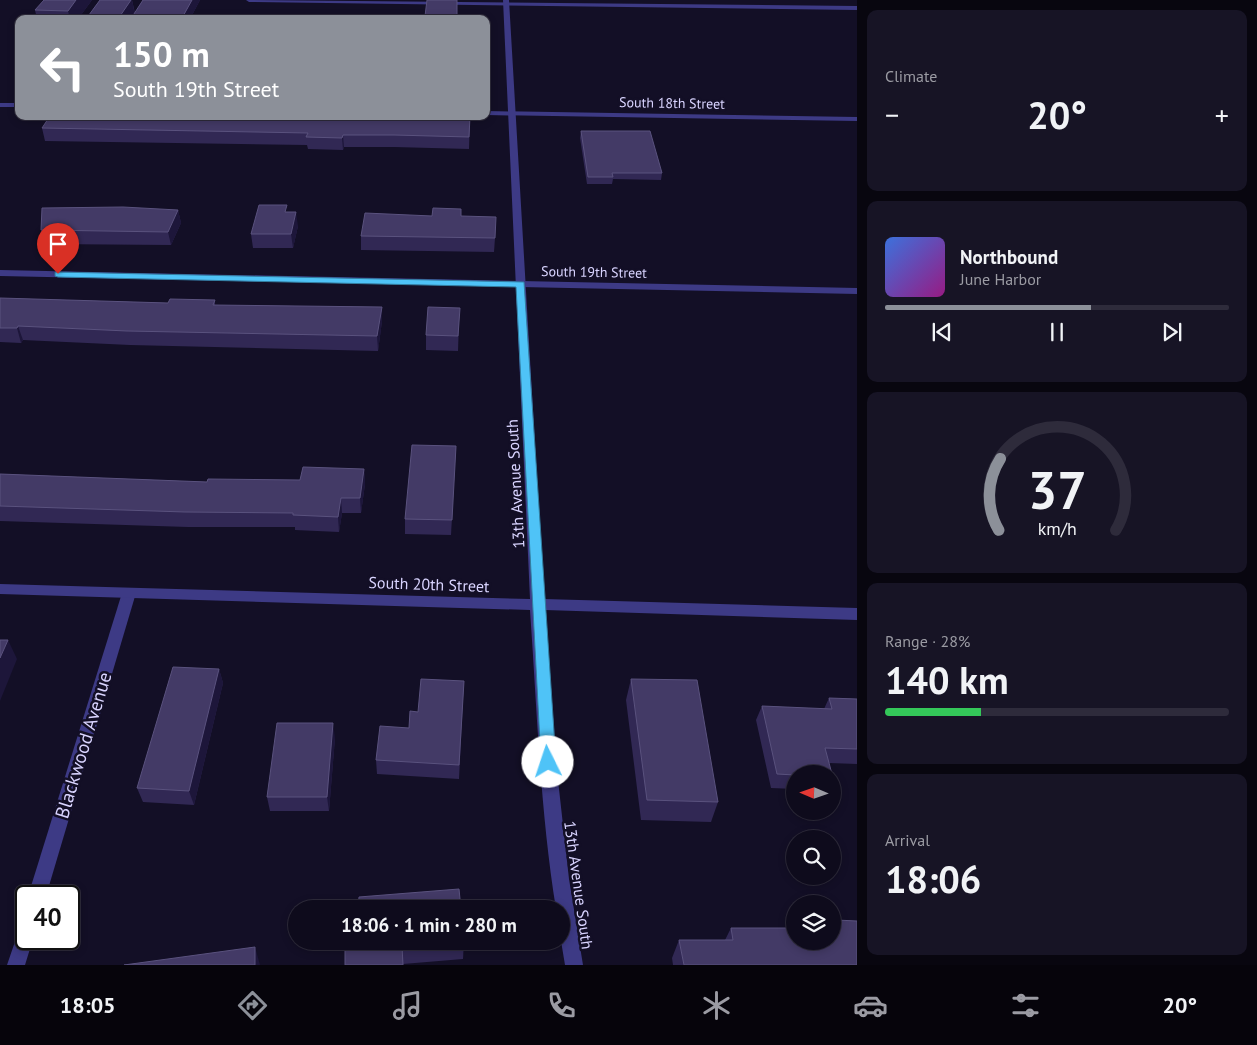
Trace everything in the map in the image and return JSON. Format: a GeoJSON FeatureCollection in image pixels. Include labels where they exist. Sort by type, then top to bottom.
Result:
{"type":"FeatureCollection","features":[{"type":"Feature","properties":{"kind":"street"},"geometry":{"type":"LineString","coordinates":[[249,0],[857,8]]}},
{"type":"Feature","properties":{"kind":"street"},"geometry":{"type":"LineString","coordinates":[[769,0],[773,7]]}},
{"type":"Feature","properties":{"kind":"street","name":"13th Avenue South"},"geometry":{"type":"LineString","coordinates":[[507,2],[537,604],[550,790],[560,879],[574,965]]}},
{"type":"Feature","properties":{"kind":"street"},"geometry":{"type":"LineString","coordinates":[[0,105],[15,105]]}},
{"type":"Feature","properties":{"kind":"street","name":"South 18th Street"},"geometry":{"type":"LineString","coordinates":[[490,112],[857,118]]}},
{"type":"Feature","properties":{"kind":"street","name":"South 19th Street"},"geometry":{"type":"LineString","coordinates":[[0,273],[857,291]]}},
{"type":"Feature","properties":{"kind":"street","name":"South 20th Street"},"geometry":{"type":"LineString","coordinates":[[0,589],[857,614]]}},
{"type":"Feature","properties":{"kind":"street","name":"Blackwood Avenue"},"geometry":{"type":"LineString","coordinates":[[40,885],[130,593]]}},
{"type":"Feature","properties":{"kind":"street"},"geometry":{"type":"LineString","coordinates":[[16,965],[21,950]]}},
{"type":"Feature","properties":{"kind":"building"},"geometry":{"type":"Polygon","coordinates":[[[44,0],[76,0],[68,11],[35,10],[44,0]]]}},
{"type":"Feature","properties":{"kind":"building"},"geometry":{"type":"Polygon","coordinates":[[[100,0],[131,0],[121,15],[89,15],[100,0]]]}},
{"type":"Feature","properties":{"kind":"building"},"geometry":{"type":"Polygon","coordinates":[[[143,0],[192,0],[184,15],[133,15],[143,0]]]}},
{"type":"Feature","properties":{"kind":"building"},"geometry":{"type":"Polygon","coordinates":[[[427,0],[457,0],[457,15],[425,15],[427,0]]]}},
{"type":"Feature","properties":{"kind":"building"},"geometry":{"type":"Polygon","coordinates":[[[47,120],[470,120],[469,137],[343,135],[342,138],[306,137],[308,133],[42,128],[47,120]]]}},
{"type":"Feature","properties":{"kind":"building"},"geometry":{"type":"Polygon","coordinates":[[[581,131],[650,131],[662,173],[612,173],[613,177],[588,177],[581,131]]]}},
{"type":"Feature","properties":{"kind":"building"},"geometry":{"type":"Polygon","coordinates":[[[259,205],[287,205],[285,212],[296,212],[291,234],[251,234],[259,205]]]}},
{"type":"Feature","properties":{"kind":"building"},"geometry":{"type":"Polygon","coordinates":[[[123,207],[178,210],[168,232],[41,230],[42,208],[123,207]]]}},
{"type":"Feature","properties":{"kind":"building"},"geometry":{"type":"Polygon","coordinates":[[[433,208],[461,209],[461,216],[496,217],[495,238],[361,236],[365,213],[432,216],[433,208]]]}},
{"type":"Feature","properties":{"kind":"building"},"geometry":{"type":"Polygon","coordinates":[[[0,298],[168,303],[170,299],[215,300],[213,305],[382,307],[377,336],[127,331],[18,326],[17,328],[0,328],[0,298]]]}},
{"type":"Feature","properties":{"kind":"building"},"geometry":{"type":"Polygon","coordinates":[[[428,307],[460,308],[458,336],[426,335],[428,307]]]}},
{"type":"Feature","properties":{"kind":"building"},"geometry":{"type":"Polygon","coordinates":[[[412,445],[456,446],[452,520],[405,519],[412,445]]]}},
{"type":"Feature","properties":{"kind":"building"},"geometry":{"type":"Polygon","coordinates":[[[303,467],[364,469],[360,498],[341,498],[338,517],[293,515],[293,513],[185,512],[0,506],[0,474],[207,482],[208,479],[300,480],[303,467]]]}},
{"type":"Feature","properties":{"kind":"building"},"geometry":{"type":"Polygon","coordinates":[[[0,640],[8,640],[0,658],[0,640]]]}},
{"type":"Feature","properties":{"kind":"building"},"geometry":{"type":"Polygon","coordinates":[[[173,667],[219,669],[189,791],[137,788],[173,667]]]}},
{"type":"Feature","properties":{"kind":"building"},"geometry":{"type":"Polygon","coordinates":[[[421,679],[464,681],[459,765],[376,760],[380,726],[409,728],[410,711],[418,712],[421,679]]]}},
{"type":"Feature","properties":{"kind":"building"},"geometry":{"type":"Polygon","coordinates":[[[631,679],[697,680],[718,802],[647,800],[631,679]]]}},
{"type":"Feature","properties":{"kind":"building"},"geometry":{"type":"Polygon","coordinates":[[[829,698],[857,699],[857,749],[825,748],[830,765],[786,765],[786,774],[777,774],[762,706],[832,709],[829,698]]]}},
{"type":"Feature","properties":{"kind":"building"},"geometry":{"type":"Polygon","coordinates":[[[277,723],[333,723],[327,797],[267,797],[277,723]]]}},
{"type":"Feature","properties":{"kind":"building"},"geometry":{"type":"Polygon","coordinates":[[[459,889],[460,900],[359,900],[359,897],[459,889]]]}},
{"type":"Feature","properties":{"kind":"building"},"geometry":{"type":"Polygon","coordinates":[[[841,920],[857,921],[857,965],[684,965],[679,940],[733,940],[731,928],[786,928],[786,950],[841,950],[841,920]]]}},
{"type":"Feature","properties":{"kind":"building"},"geometry":{"type":"Polygon","coordinates":[[[255,947],[255,965],[124,965],[255,947]]]}},
{"type":"Feature","properties":{"kind":"building"},"geometry":{"type":"Polygon","coordinates":[[[345,950],[402,950],[403,965],[345,965],[345,950]]]}},
{"type":"Feature","properties":{"kind":"route"},"geometry":{"type":"LineString","coordinates":[[58,274],[520,284],[537,604],[548,762]]}}]}
